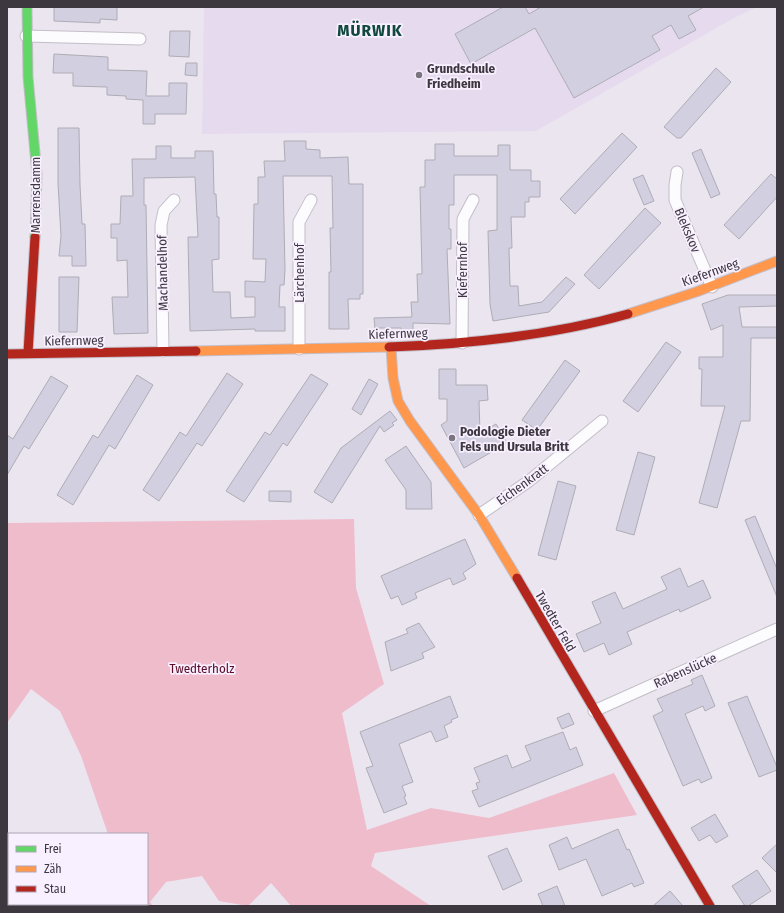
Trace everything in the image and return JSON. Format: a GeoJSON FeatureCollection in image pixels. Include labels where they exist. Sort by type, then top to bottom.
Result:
{"type":"FeatureCollection","features":[{"type":"Feature","properties":{"kind":"street","name":"Marrensdamm"},"geometry":{"type":"LineString","coordinates":[[27,7],[26,36],[28,77],[37,175],[36,228],[28,354]]}},
{"type":"Feature","properties":{"kind":"street"},"geometry":{"type":"LineString","coordinates":[[26,36],[140,40]]}},
{"type":"Feature","properties":{"kind":"street","name":"Blekskov"},"geometry":{"type":"LineString","coordinates":[[677,172],[675,185],[676,200],[712,287]]}},
{"type":"Feature","properties":{"kind":"street","name":"Machandelhof"},"geometry":{"type":"LineString","coordinates":[[163,351],[161,225],[164,211],[174,200]]}},
{"type":"Feature","properties":{"kind":"street","name":"Lärchenhof"},"geometry":{"type":"LineString","coordinates":[[299,349],[299,222],[311,200]]}},
{"type":"Feature","properties":{"kind":"street","name":"Kiefernhof"},"geometry":{"type":"LineString","coordinates":[[462,344],[462,219],[473,200]]}},
{"type":"Feature","properties":{"kind":"street","name":"Kiefernweg"},"geometry":{"type":"LineString","coordinates":[[7,354],[392,347],[462,344],[557,330],[648,308],[712,287],[777,260]]}},
{"type":"Feature","properties":{"kind":"street","name":"Twedter Feld"},"geometry":{"type":"LineString","coordinates":[[392,347],[393,378],[398,401],[410,421],[479,515],[710,906]]}},
{"type":"Feature","properties":{"kind":"street","name":"Eichenkratt"},"geometry":{"type":"LineString","coordinates":[[479,515],[529,481],[602,421]]}},
{"type":"Feature","properties":{"kind":"street","name":"Rabenslücke"},"geometry":{"type":"LineString","coordinates":[[594,711],[777,629]]}},
{"type":"Feature","properties":{"kind":"shaded area","name":"Grundschule Friedheim"},"geometry":{"type":"Polygon","coordinates":[[[204,7],[757,7],[734,18],[536,131],[202,134],[204,7]]]}},
{"type":"Feature","properties":{"kind":"green space","name":"Twedterholz"},"geometry":{"type":"Polygon","coordinates":[[[354,519],[356,588],[384,684],[342,713],[367,830],[431,808],[489,818],[614,773],[637,815],[375,853],[371,866],[431,906],[291,906],[271,883],[248,906],[219,901],[202,876],[166,882],[150,902],[153,906],[129,906],[148,905],[148,833],[108,833],[81,756],[60,711],[31,689],[7,723],[7,523],[354,519]]]}},
{"type":"Feature","properties":{"kind":"building"},"geometry":{"type":"Polygon","coordinates":[[[54,7],[117,7],[117,20],[100,19],[100,23],[54,21],[54,7]]]}},
{"type":"Feature","properties":{"kind":"building"},"geometry":{"type":"Polygon","coordinates":[[[503,7],[525,7],[529,14],[541,7],[704,7],[688,16],[696,30],[679,39],[671,25],[652,36],[660,50],[574,98],[535,28],[471,64],[455,34],[503,7]]]}},
{"type":"Feature","properties":{"kind":"building"},"geometry":{"type":"Polygon","coordinates":[[[170,31],[190,31],[189,57],[169,56],[170,31]]]}},
{"type":"Feature","properties":{"kind":"building"},"geometry":{"type":"Polygon","coordinates":[[[54,54],[108,57],[108,70],[147,71],[146,96],[169,96],[169,83],[187,83],[186,114],[155,114],[155,124],[143,124],[143,100],[126,99],[126,96],[107,95],[107,87],[73,86],[73,73],[53,73],[54,54]]]}},
{"type":"Feature","properties":{"kind":"building"},"geometry":{"type":"Polygon","coordinates":[[[186,63],[197,63],[197,76],[185,75],[186,63]]]}},
{"type":"Feature","properties":{"kind":"building"},"geometry":{"type":"Polygon","coordinates":[[[716,68],[731,82],[681,138],[677,138],[664,127],[716,68]]]}},
{"type":"Feature","properties":{"kind":"building"},"geometry":{"type":"Polygon","coordinates":[[[58,128],[79,128],[80,185],[82,224],[85,224],[86,266],[72,266],[72,256],[59,256],[61,236],[58,183],[58,128]]]}},
{"type":"Feature","properties":{"kind":"building"},"geometry":{"type":"Polygon","coordinates":[[[622,133],[637,147],[575,214],[560,199],[622,133]]]}},
{"type":"Feature","properties":{"kind":"building"},"geometry":{"type":"Polygon","coordinates":[[[284,141],[306,141],[306,149],[320,150],[320,158],[348,157],[349,184],[363,184],[363,294],[360,294],[360,299],[348,299],[349,329],[329,329],[329,272],[331,272],[330,228],[333,228],[332,176],[283,176],[285,270],[284,285],[280,285],[279,307],[285,307],[285,331],[255,331],[255,329],[190,331],[188,237],[198,237],[195,177],[144,178],[144,205],[146,205],[148,333],[114,334],[112,297],[128,297],[127,260],[117,261],[117,238],[111,238],[111,224],[120,224],[121,196],[133,196],[132,159],[156,159],[156,146],[171,146],[171,158],[195,158],[195,151],[213,151],[214,194],[216,194],[217,217],[219,217],[219,259],[212,260],[213,292],[230,292],[231,318],[255,317],[255,297],[245,297],[245,281],[265,282],[266,259],[253,259],[254,204],[258,204],[258,177],[265,177],[264,161],[285,161],[284,141]]]}},
{"type":"Feature","properties":{"kind":"building"},"geometry":{"type":"Polygon","coordinates":[[[435,144],[454,144],[454,156],[498,156],[498,145],[510,145],[510,170],[531,170],[531,181],[540,181],[540,197],[529,197],[529,202],[525,202],[525,217],[511,217],[512,248],[509,248],[510,286],[518,286],[519,306],[542,302],[566,277],[575,284],[549,312],[493,321],[490,304],[488,231],[497,230],[497,175],[454,175],[454,205],[449,205],[451,249],[447,249],[450,324],[413,323],[413,336],[401,336],[401,328],[375,328],[374,318],[412,317],[411,302],[418,302],[417,274],[422,274],[420,187],[425,187],[425,160],[435,160],[435,144]]]}},
{"type":"Feature","properties":{"kind":"building"},"geometry":{"type":"Polygon","coordinates":[[[701,149],[720,194],[711,198],[692,153],[701,149]]]}},
{"type":"Feature","properties":{"kind":"building"},"geometry":{"type":"Polygon","coordinates":[[[771,174],[777,179],[777,197],[739,239],[724,225],[771,174]]]}},
{"type":"Feature","properties":{"kind":"building"},"geometry":{"type":"Polygon","coordinates":[[[643,175],[654,201],[644,205],[633,179],[643,175]]]}},
{"type":"Feature","properties":{"kind":"building"},"geometry":{"type":"Polygon","coordinates":[[[645,208],[661,223],[599,289],[584,275],[645,208]]]}},
{"type":"Feature","properties":{"kind":"building"},"geometry":{"type":"Polygon","coordinates":[[[59,277],[79,277],[77,332],[59,332],[59,277]]]}},
{"type":"Feature","properties":{"kind":"building"},"geometry":{"type":"Polygon","coordinates":[[[728,295],[777,295],[777,306],[739,307],[742,327],[777,327],[777,338],[751,338],[750,421],[741,421],[717,508],[699,503],[725,406],[701,406],[702,369],[699,369],[699,357],[723,357],[723,325],[711,330],[702,304],[728,295]]]}},
{"type":"Feature","properties":{"kind":"building"},"geometry":{"type":"Polygon","coordinates":[[[666,342],[681,352],[638,412],[623,401],[666,342]]]}},
{"type":"Feature","properties":{"kind":"building"},"geometry":{"type":"Polygon","coordinates":[[[565,360],[580,371],[537,430],[522,420],[565,360]]]}},
{"type":"Feature","properties":{"kind":"building"},"geometry":{"type":"Polygon","coordinates":[[[439,369],[456,369],[456,385],[487,385],[488,400],[479,401],[480,433],[496,424],[507,443],[464,468],[441,425],[447,421],[447,399],[439,399],[439,369]]]}},
{"type":"Feature","properties":{"kind":"building"},"geometry":{"type":"Polygon","coordinates":[[[227,373],[243,384],[202,446],[197,443],[159,501],[143,490],[180,432],[186,436],[227,373]]]}},
{"type":"Feature","properties":{"kind":"building"},"geometry":{"type":"Polygon","coordinates":[[[311,374],[328,384],[287,446],[283,443],[244,502],[226,491],[265,432],[270,435],[311,374]]]}},
{"type":"Feature","properties":{"kind":"building"},"geometry":{"type":"Polygon","coordinates":[[[137,375],[153,385],[115,449],[109,445],[73,505],[57,495],[93,435],[98,438],[137,375]]]}},
{"type":"Feature","properties":{"kind":"building"},"geometry":{"type":"Polygon","coordinates":[[[51,376],[68,386],[29,449],[24,446],[7,475],[7,435],[13,439],[51,376]]]}},
{"type":"Feature","properties":{"kind":"building"},"geometry":{"type":"Polygon","coordinates":[[[369,379],[378,384],[361,415],[352,409],[369,379]]]}},
{"type":"Feature","properties":{"kind":"building"},"geometry":{"type":"Polygon","coordinates":[[[390,411],[397,420],[392,423],[394,425],[384,432],[380,426],[332,503],[314,492],[341,448],[390,411]]]}},
{"type":"Feature","properties":{"kind":"building"},"geometry":{"type":"Polygon","coordinates":[[[406,446],[431,482],[432,509],[406,509],[406,490],[385,460],[406,446]]]}},
{"type":"Feature","properties":{"kind":"building"},"geometry":{"type":"Polygon","coordinates":[[[638,452],[655,457],[634,535],[616,530],[638,452]]]}},
{"type":"Feature","properties":{"kind":"building"},"geometry":{"type":"Polygon","coordinates":[[[558,481],[576,486],[556,560],[538,555],[558,481]]]}},
{"type":"Feature","properties":{"kind":"building"},"geometry":{"type":"Polygon","coordinates":[[[269,491],[291,491],[291,502],[269,501],[269,491]]]}},
{"type":"Feature","properties":{"kind":"building"},"geometry":{"type":"Polygon","coordinates":[[[755,516],[777,569],[777,597],[745,520],[755,516]]]}},
{"type":"Feature","properties":{"kind":"building"},"geometry":{"type":"Polygon","coordinates":[[[465,539],[476,564],[463,573],[466,579],[453,585],[450,578],[415,593],[417,598],[402,605],[398,596],[391,599],[381,576],[465,539]]]}},
{"type":"Feature","properties":{"kind":"building"},"geometry":{"type":"Polygon","coordinates":[[[680,568],[688,587],[703,580],[711,598],[680,612],[679,609],[627,632],[632,644],[609,655],[604,643],[584,652],[576,634],[601,623],[592,602],[615,592],[623,609],[667,589],[661,577],[680,568]]]}},
{"type":"Feature","properties":{"kind":"building"},"geometry":{"type":"Polygon","coordinates":[[[419,623],[435,647],[422,653],[424,658],[391,671],[385,642],[408,633],[406,629],[419,623]]]}},
{"type":"Feature","properties":{"kind":"building"},"geometry":{"type":"Polygon","coordinates":[[[702,675],[715,706],[705,711],[703,706],[685,714],[712,778],[701,783],[699,779],[683,786],[653,716],[663,711],[657,699],[693,684],[691,680],[702,675]]]}},
{"type":"Feature","properties":{"kind":"building"},"geometry":{"type":"Polygon","coordinates":[[[450,696],[458,717],[451,720],[452,722],[444,726],[448,737],[436,742],[431,731],[399,744],[413,782],[402,786],[407,804],[384,813],[366,768],[373,766],[360,732],[450,696]]]}},
{"type":"Feature","properties":{"kind":"building"},"geometry":{"type":"Polygon","coordinates":[[[747,696],[777,767],[777,770],[759,777],[728,703],[747,696]]]}},
{"type":"Feature","properties":{"kind":"building"},"geometry":{"type":"Polygon","coordinates":[[[569,713],[574,724],[562,729],[557,718],[569,713]]]}},
{"type":"Feature","properties":{"kind":"building"},"geometry":{"type":"Polygon","coordinates":[[[563,732],[570,750],[576,747],[583,765],[479,807],[472,791],[478,789],[476,783],[480,782],[474,768],[507,755],[512,768],[531,760],[525,746],[563,732]]]}},
{"type":"Feature","properties":{"kind":"building"},"geometry":{"type":"Polygon","coordinates":[[[715,814],[728,836],[716,843],[710,835],[699,841],[691,828],[715,814]]]}},
{"type":"Feature","properties":{"kind":"building"},"geometry":{"type":"Polygon","coordinates":[[[618,829],[627,850],[629,849],[644,883],[634,887],[632,883],[602,896],[586,859],[559,870],[549,845],[567,837],[572,849],[618,829]]]}},
{"type":"Feature","properties":{"kind":"building"},"geometry":{"type":"Polygon","coordinates":[[[777,844],[777,873],[762,858],[777,844]]]}},
{"type":"Feature","properties":{"kind":"building"},"geometry":{"type":"Polygon","coordinates":[[[507,848],[522,881],[503,890],[488,856],[507,848]]]}},
{"type":"Feature","properties":{"kind":"building"},"geometry":{"type":"Polygon","coordinates":[[[757,870],[771,891],[748,906],[745,906],[732,886],[757,870]]]}},
{"type":"Feature","properties":{"kind":"building"},"geometry":{"type":"Polygon","coordinates":[[[557,886],[565,906],[543,906],[538,894],[557,886]]]}},
{"type":"Feature","properties":{"kind":"building"},"geometry":{"type":"Polygon","coordinates":[[[670,891],[683,906],[653,906],[670,891]]]}},
{"type":"Feature","properties":{"kind":"traffic: fast"},"geometry":{"type":"LineString","coordinates":[[27,7],[28,77],[37,175],[35,237]]}},
{"type":"Feature","properties":{"kind":"traffic: slow"},"geometry":{"type":"LineString","coordinates":[[628,314],[696,292],[777,261]]}},
{"type":"Feature","properties":{"kind":"traffic: slow"},"geometry":{"type":"LineString","coordinates":[[196,351],[389,347]]}},
{"type":"Feature","properties":{"kind":"traffic: slow"},"geometry":{"type":"LineString","coordinates":[[391,347],[393,378],[398,401],[410,421],[479,515],[517,578]]}},
{"type":"Feature","properties":{"kind":"traffic: jam"},"geometry":{"type":"LineString","coordinates":[[28,353],[35,237]]}},
{"type":"Feature","properties":{"kind":"traffic: jam"},"geometry":{"type":"LineString","coordinates":[[389,347],[450,344],[510,338],[599,322],[628,314]]}},
{"type":"Feature","properties":{"kind":"traffic: jam"},"geometry":{"type":"LineString","coordinates":[[7,354],[196,351]]}},
{"type":"Feature","properties":{"kind":"traffic: jam"},"geometry":{"type":"LineString","coordinates":[[517,578],[710,906]]}},
{"type":"Feature","properties":{"kind":"place","name":"Grundschule Friedheim"},"geometry":{"type":"Point","coordinates":[419,75]}},
{"type":"Feature","properties":{"kind":"place","name":"Podologie Dieter Fels und Ursula Britt"},"geometry":{"type":"Point","coordinates":[452,438]}},
{"type":"Feature","properties":{"kind":"district","name":"MÜRWIK"},"geometry":{"type":"Point","coordinates":[370,30]}}]}
